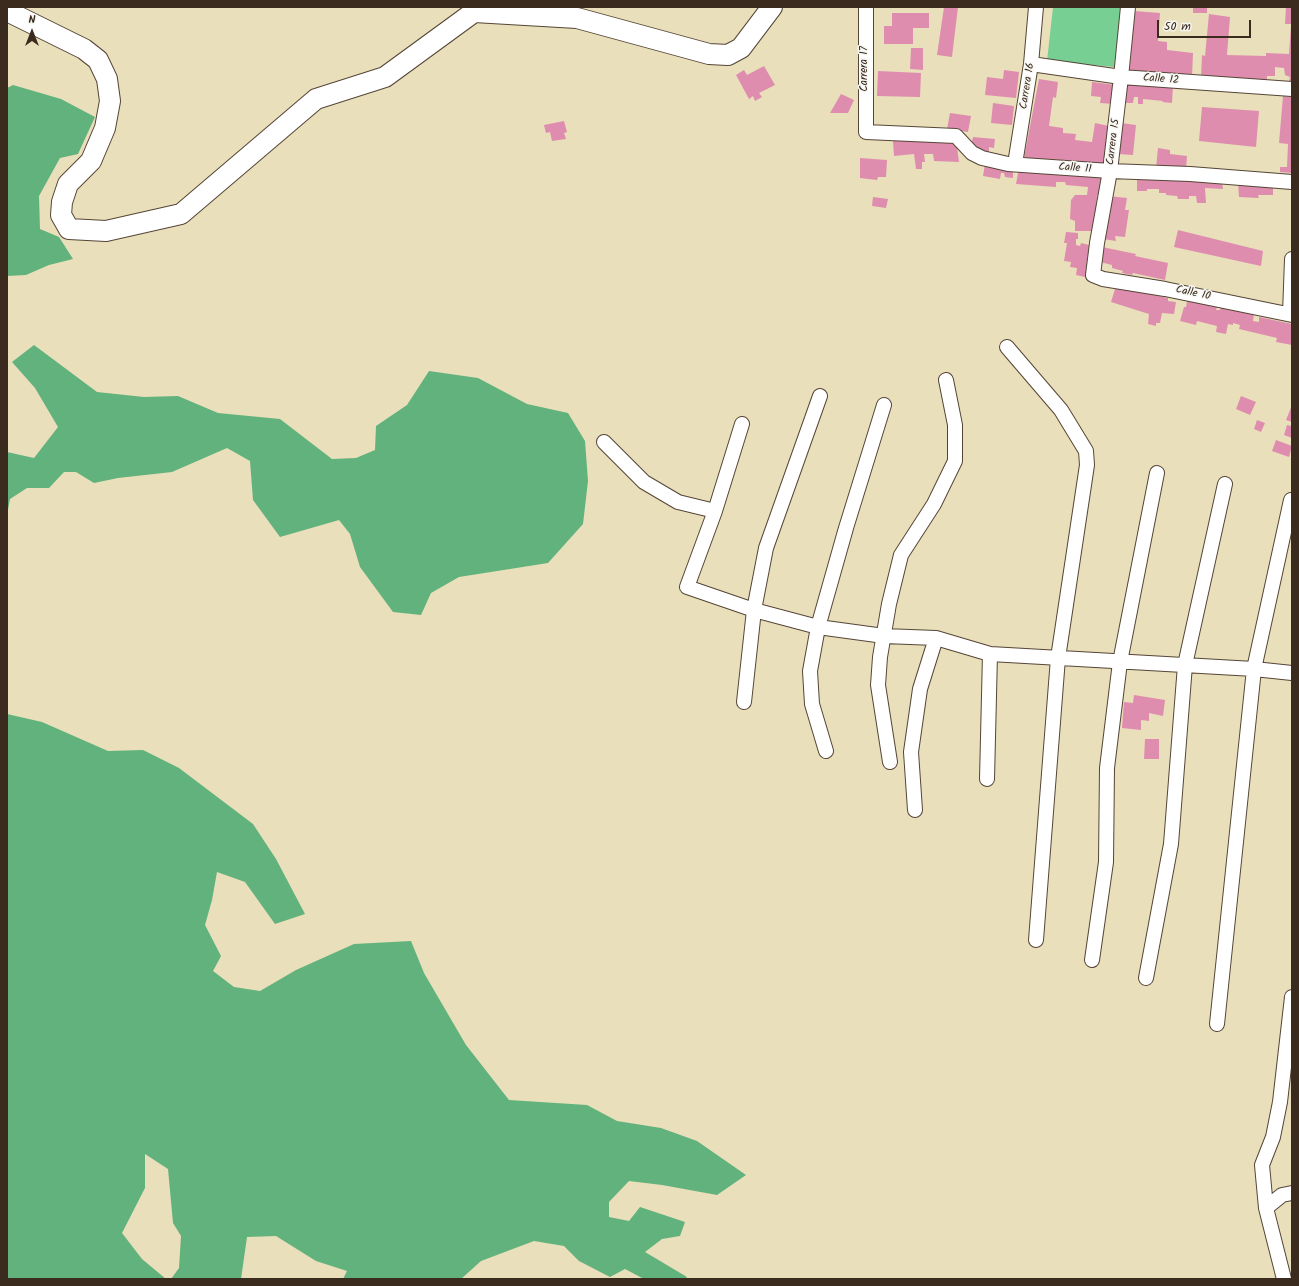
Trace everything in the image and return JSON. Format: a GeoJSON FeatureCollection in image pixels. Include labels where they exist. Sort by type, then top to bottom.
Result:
{"type":"FeatureCollection","features":[{"type":"Feature","properties":{"kind":"street"},"geometry":{"type":"LineString","coordinates":[[7,11],[84,49],[98,60],[107,79],[110,101],[105,128],[91,161],[68,184],[62,202],[61,215],[70,229],[106,231],[181,214],[316,99],[385,77],[474,12],[577,18],[709,54],[728,56],[741,48],[772,7]]}},
{"type":"Feature","properties":{"kind":"street","name":"Carrera 17"},"geometry":{"type":"LineString","coordinates":[[866,7],[866,132]]}},
{"type":"Feature","properties":{"kind":"street","name":"Carrera 16"},"geometry":{"type":"LineString","coordinates":[[1015,164],[1031,64],[1036,7]]}},
{"type":"Feature","properties":{"kind":"street","name":"Carrera 15"},"geometry":{"type":"LineString","coordinates":[[1093,275],[1110,171],[1122,77],[1128,7]]}},
{"type":"Feature","properties":{"kind":"street","name":"Calle 12"},"geometry":{"type":"LineString","coordinates":[[1031,64],[1122,77],[1292,89]]}},
{"type":"Feature","properties":{"kind":"street","name":"Calle 11"},"geometry":{"type":"LineString","coordinates":[[866,132],[956,136],[972,153],[982,158],[1015,164],[1110,171],[1190,174],[1292,182]]}},
{"type":"Feature","properties":{"kind":"street"},"geometry":{"type":"LineString","coordinates":[[1291,315],[1292,259]]}},
{"type":"Feature","properties":{"kind":"street","name":"Calle 10"},"geometry":{"type":"LineString","coordinates":[[1093,275],[1103,279],[1165,289],[1291,315]]}},
{"type":"Feature","properties":{"kind":"street"},"geometry":{"type":"LineString","coordinates":[[1007,347],[1061,410],[1086,451],[1087,465],[1058,658],[1036,940]]}},
{"type":"Feature","properties":{"kind":"street"},"geometry":{"type":"LineString","coordinates":[[890,762],[878,685],[880,657],[889,604],[901,555],[934,504],[955,461],[955,426],[946,380]]}},
{"type":"Feature","properties":{"kind":"street"},"geometry":{"type":"LineString","coordinates":[[744,702],[754,610],[766,548],[820,396]]}},
{"type":"Feature","properties":{"kind":"street"},"geometry":{"type":"LineString","coordinates":[[826,751],[812,704],[810,672],[818,627],[846,528],[884,405]]}},
{"type":"Feature","properties":{"kind":"street"},"geometry":{"type":"LineString","coordinates":[[742,424],[687,588],[754,610],[818,627],[884,636],[936,638],[990,654],[1254,669],[1292,673]]}},
{"type":"Feature","properties":{"kind":"street"},"geometry":{"type":"LineString","coordinates":[[604,442],[644,482],[678,502],[714,511]]}},
{"type":"Feature","properties":{"kind":"street"},"geometry":{"type":"LineString","coordinates":[[1092,960],[1106,862],[1107,768],[1120,662],[1157,473]]}},
{"type":"Feature","properties":{"kind":"street"},"geometry":{"type":"LineString","coordinates":[[1146,978],[1170,844],[1185,665],[1225,484]]}},
{"type":"Feature","properties":{"kind":"street"},"geometry":{"type":"LineString","coordinates":[[1217,1024],[1254,669],[1291,500]]}},
{"type":"Feature","properties":{"kind":"street"},"geometry":{"type":"LineString","coordinates":[[915,810],[911,752],[920,688],[936,638]]}},
{"type":"Feature","properties":{"kind":"street"},"geometry":{"type":"LineString","coordinates":[[987,779],[990,654]]}},
{"type":"Feature","properties":{"kind":"street"},"geometry":{"type":"LineString","coordinates":[[1284,1279],[1266,1208],[1262,1165],[1273,1137],[1280,1102],[1292,998]]}},
{"type":"Feature","properties":{"kind":"street"},"geometry":{"type":"LineString","coordinates":[[1266,1208],[1282,1195],[1292,1193]]}},
{"type":"Feature","properties":{"kind":"green space"},"geometry":{"type":"Polygon","coordinates":[[[1053,7],[1121,7],[1115,67],[1047,61],[1053,7]]]}},
{"type":"Feature","properties":{"kind":"green space"},"geometry":{"type":"Polygon","coordinates":[[[13,85],[61,99],[95,117],[78,154],[60,158],[39,196],[40,229],[59,237],[73,259],[49,265],[26,275],[7,276],[7,88],[13,85]]]}},
{"type":"Feature","properties":{"kind":"green space"},"geometry":{"type":"Polygon","coordinates":[[[34,345],[97,392],[144,397],[178,396],[218,413],[280,419],[332,459],[356,458],[375,450],[376,426],[407,405],[429,371],[478,378],[527,404],[568,413],[585,441],[588,481],[583,524],[548,563],[459,577],[431,593],[421,615],[393,612],[360,567],[350,534],[339,520],[280,537],[253,500],[250,461],[227,448],[172,472],[118,478],[94,483],[76,472],[64,472],[49,488],[27,488],[10,499],[7,515],[7,452],[34,458],[58,427],[35,388],[12,362],[34,345]]]}},
{"type":"Feature","properties":{"kind":"green space"},"geometry":{"type":"Polygon","coordinates":[[[7,714],[42,722],[108,751],[143,750],[179,768],[253,824],[276,859],[305,914],[275,924],[245,882],[217,872],[212,900],[205,925],[221,956],[213,971],[234,987],[260,991],[296,970],[354,944],[411,941],[424,973],[466,1045],[509,1100],[587,1105],[617,1121],[661,1128],[697,1141],[746,1175],[717,1195],[662,1185],[629,1181],[609,1202],[609,1217],[629,1221],[640,1207],[685,1222],[680,1236],[662,1239],[645,1252],[687,1277],[685,1279],[644,1279],[625,1269],[610,1277],[579,1261],[564,1246],[534,1241],[481,1261],[461,1279],[343,1279],[347,1271],[316,1261],[276,1236],[247,1237],[241,1279],[171,1279],[179,1268],[181,1236],[173,1223],[168,1169],[145,1154],[145,1188],[122,1233],[142,1259],[166,1279],[7,1279],[7,714]]]}},
{"type":"Feature","properties":{"kind":"building"},"geometry":{"type":"Polygon","coordinates":[[[944,7],[958,7],[952,57],[937,55],[944,7]]]}},
{"type":"Feature","properties":{"kind":"building"},"geometry":{"type":"Polygon","coordinates":[[[1193,7],[1207,7],[1207,13],[1193,13],[1193,7]]]}},
{"type":"Feature","properties":{"kind":"building"},"geometry":{"type":"Polygon","coordinates":[[[1286,7],[1292,7],[1292,24],[1285,24],[1286,7]]]}},
{"type":"Feature","properties":{"kind":"building"},"geometry":{"type":"Polygon","coordinates":[[[1134,11],[1160,13],[1158,41],[1167,42],[1167,50],[1193,53],[1192,77],[1128,73],[1134,11]]]}},
{"type":"Feature","properties":{"kind":"building"},"geometry":{"type":"Polygon","coordinates":[[[892,13],[929,13],[929,28],[913,28],[913,44],[884,44],[884,26],[892,26],[892,13]]]}},
{"type":"Feature","properties":{"kind":"building"},"geometry":{"type":"Polygon","coordinates":[[[1209,14],[1230,17],[1227,55],[1266,56],[1266,53],[1289,54],[1292,26],[1292,81],[1289,81],[1290,77],[1285,75],[1284,68],[1275,67],[1275,76],[1267,76],[1267,82],[1201,78],[1202,55],[1205,56],[1209,14]]]}},
{"type":"Feature","properties":{"kind":"building"},"geometry":{"type":"Polygon","coordinates":[[[911,48],[923,48],[923,70],[910,69],[911,48]]]}},
{"type":"Feature","properties":{"kind":"building"},"geometry":{"type":"Polygon","coordinates":[[[764,66],[775,85],[759,93],[762,97],[755,101],[753,96],[749,99],[736,75],[744,70],[747,75],[764,66]]]}},
{"type":"Feature","properties":{"kind":"building"},"geometry":{"type":"Polygon","coordinates":[[[1004,70],[1019,72],[1016,98],[985,95],[987,77],[1003,79],[1004,70]]]}},
{"type":"Feature","properties":{"kind":"building"},"geometry":{"type":"Polygon","coordinates":[[[878,71],[921,73],[920,97],[877,96],[878,71]]]}},
{"type":"Feature","properties":{"kind":"building"},"geometry":{"type":"Polygon","coordinates":[[[1039,79],[1058,82],[1056,98],[1053,97],[1049,126],[1063,128],[1063,133],[1076,134],[1075,140],[1092,142],[1095,123],[1109,126],[1104,164],[1024,158],[1039,79]]]}},
{"type":"Feature","properties":{"kind":"building"},"geometry":{"type":"Polygon","coordinates":[[[1092,82],[1116,85],[1114,104],[1100,103],[1101,97],[1091,96],[1092,82]]]}},
{"type":"Feature","properties":{"kind":"building"},"geometry":{"type":"Polygon","coordinates":[[[1126,83],[1173,85],[1172,103],[1143,99],[1143,104],[1138,104],[1138,97],[1134,97],[1133,103],[1125,103],[1126,83]]]}},
{"type":"Feature","properties":{"kind":"building"},"geometry":{"type":"Polygon","coordinates":[[[841,94],[854,100],[848,113],[830,113],[841,94]]]}},
{"type":"Feature","properties":{"kind":"building"},"geometry":{"type":"Polygon","coordinates":[[[1283,96],[1292,97],[1292,173],[1280,172],[1280,167],[1287,167],[1288,144],[1279,143],[1283,96]]]}},
{"type":"Feature","properties":{"kind":"building"},"geometry":{"type":"Polygon","coordinates":[[[993,103],[1014,106],[1012,125],[991,123],[993,103]]]}},
{"type":"Feature","properties":{"kind":"building"},"geometry":{"type":"Polygon","coordinates":[[[1202,107],[1259,111],[1256,147],[1199,141],[1202,107]]]}},
{"type":"Feature","properties":{"kind":"building"},"geometry":{"type":"Polygon","coordinates":[[[950,113],[971,116],[968,132],[947,129],[950,113]]]}},
{"type":"Feature","properties":{"kind":"building"},"geometry":{"type":"Polygon","coordinates":[[[564,121],[567,132],[564,133],[566,139],[552,141],[550,132],[546,133],[544,125],[564,121]]]}},
{"type":"Feature","properties":{"kind":"building"},"geometry":{"type":"Polygon","coordinates":[[[1121,123],[1136,125],[1133,155],[1118,154],[1121,123]]]}},
{"type":"Feature","properties":{"kind":"building"},"geometry":{"type":"Polygon","coordinates":[[[973,137],[995,139],[994,148],[989,147],[989,155],[971,146],[973,137]]]}},
{"type":"Feature","properties":{"kind":"building"},"geometry":{"type":"Polygon","coordinates":[[[956,140],[959,162],[934,161],[933,154],[924,154],[925,162],[922,162],[922,169],[916,169],[914,154],[894,156],[893,141],[956,140]]]}},
{"type":"Feature","properties":{"kind":"building"},"geometry":{"type":"Polygon","coordinates":[[[1158,148],[1170,150],[1170,154],[1187,156],[1186,169],[1156,168],[1158,148]]]}},
{"type":"Feature","properties":{"kind":"building"},"geometry":{"type":"Polygon","coordinates":[[[860,158],[887,160],[886,177],[878,177],[877,180],[860,178],[860,158]]]}},
{"type":"Feature","properties":{"kind":"building"},"geometry":{"type":"Polygon","coordinates":[[[985,164],[1013,169],[1013,178],[1005,177],[1004,173],[1001,173],[1000,179],[983,176],[985,164]]]}},
{"type":"Feature","properties":{"kind":"building"},"geometry":{"type":"Polygon","coordinates":[[[1019,168],[1103,176],[1101,195],[1097,195],[1095,231],[1075,231],[1075,221],[1070,219],[1071,200],[1075,195],[1087,195],[1088,187],[1066,185],[1065,182],[1056,182],[1056,187],[1016,184],[1019,168]]]}},
{"type":"Feature","properties":{"kind":"building"},"geometry":{"type":"Polygon","coordinates":[[[1137,178],[1222,182],[1223,189],[1205,188],[1206,203],[1197,203],[1196,196],[1189,196],[1189,199],[1178,199],[1177,196],[1159,193],[1159,189],[1137,191],[1137,178]]]}},
{"type":"Feature","properties":{"kind":"building"},"geometry":{"type":"Polygon","coordinates":[[[1238,183],[1273,185],[1273,195],[1258,195],[1259,198],[1239,197],[1238,183]]]}},
{"type":"Feature","properties":{"kind":"building"},"geometry":{"type":"Polygon","coordinates":[[[1109,196],[1127,198],[1125,210],[1129,210],[1125,237],[1115,236],[1116,241],[1103,239],[1109,196]]]}},
{"type":"Feature","properties":{"kind":"building"},"geometry":{"type":"Polygon","coordinates":[[[873,197],[888,199],[886,208],[872,206],[873,197]]]}},
{"type":"Feature","properties":{"kind":"building"},"geometry":{"type":"Polygon","coordinates":[[[1178,230],[1263,251],[1261,266],[1174,247],[1178,230]]]}},
{"type":"Feature","properties":{"kind":"building"},"geometry":{"type":"Polygon","coordinates":[[[1066,232],[1078,233],[1076,245],[1080,246],[1081,243],[1089,245],[1085,277],[1076,275],[1077,268],[1070,267],[1071,262],[1064,261],[1067,243],[1064,243],[1066,232]]]}},
{"type":"Feature","properties":{"kind":"building"},"geometry":{"type":"Polygon","coordinates":[[[1102,247],[1136,254],[1135,256],[1168,263],[1165,280],[1133,273],[1132,275],[1122,273],[1123,271],[1112,268],[1112,265],[1100,262],[1102,247]]]}},
{"type":"Feature","properties":{"kind":"building"},"geometry":{"type":"Polygon","coordinates":[[[1116,286],[1168,298],[1168,301],[1176,302],[1174,314],[1162,313],[1160,323],[1156,323],[1156,326],[1148,324],[1149,314],[1111,302],[1116,286]]]}},
{"type":"Feature","properties":{"kind":"building"},"geometry":{"type":"Polygon","coordinates":[[[1187,301],[1217,307],[1216,310],[1220,310],[1221,306],[1254,314],[1253,321],[1259,322],[1259,317],[1292,324],[1292,345],[1276,342],[1277,338],[1239,329],[1240,325],[1233,323],[1233,325],[1228,324],[1226,334],[1216,332],[1217,326],[1197,321],[1196,325],[1180,321],[1187,301]]]}},
{"type":"Feature","properties":{"kind":"building"},"geometry":{"type":"Polygon","coordinates":[[[1241,396],[1256,402],[1250,415],[1236,409],[1241,396]]]}},
{"type":"Feature","properties":{"kind":"building"},"geometry":{"type":"Polygon","coordinates":[[[1292,405],[1292,422],[1286,420],[1292,405]]]}},
{"type":"Feature","properties":{"kind":"building"},"geometry":{"type":"Polygon","coordinates":[[[1257,420],[1265,423],[1261,432],[1254,429],[1257,420]]]}},
{"type":"Feature","properties":{"kind":"building"},"geometry":{"type":"Polygon","coordinates":[[[1287,425],[1292,426],[1292,438],[1284,435],[1287,425]]]}},
{"type":"Feature","properties":{"kind":"building"},"geometry":{"type":"Polygon","coordinates":[[[1276,440],[1292,446],[1289,457],[1272,451],[1276,440]]]}},
{"type":"Feature","properties":{"kind":"building"},"geometry":{"type":"Polygon","coordinates":[[[1134,695],[1165,700],[1163,716],[1149,713],[1149,721],[1141,720],[1141,730],[1122,728],[1124,702],[1133,703],[1134,695]]]}},
{"type":"Feature","properties":{"kind":"building"},"geometry":{"type":"Polygon","coordinates":[[[1145,739],[1159,739],[1159,759],[1144,759],[1145,739]]]}}]}
